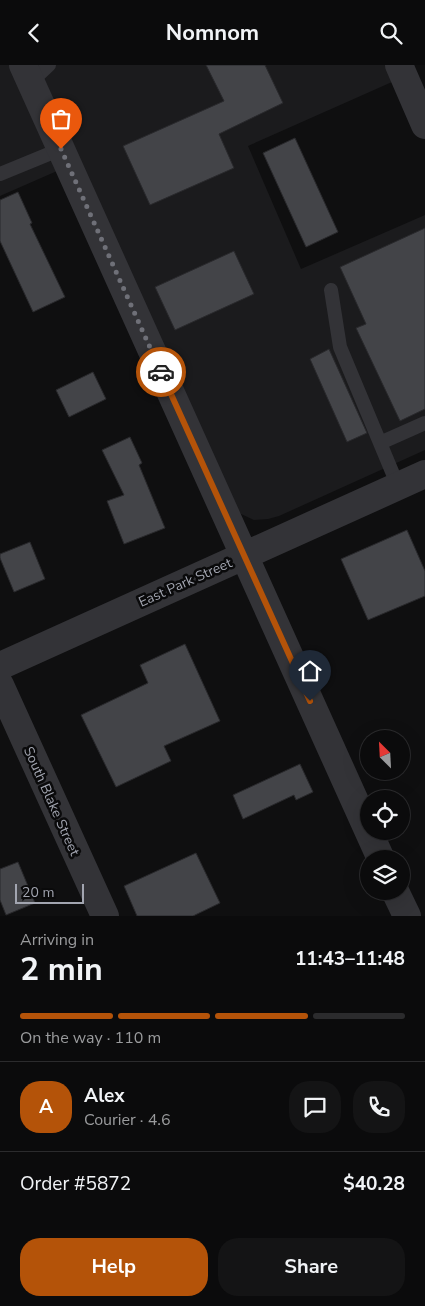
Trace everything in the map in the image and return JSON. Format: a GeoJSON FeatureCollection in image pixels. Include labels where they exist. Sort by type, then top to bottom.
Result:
{"type":"FeatureCollection","features":[{"type":"Feature","properties":{"kind":"street"},"geometry":{"type":"LineString","coordinates":[[399,65],[425,125]]}},
{"type":"Feature","properties":{"kind":"street"},"geometry":{"type":"LineString","coordinates":[[34,71],[61,149],[377,850]]}},
{"type":"Feature","properties":{"kind":"street","name":"East Park Street"},"geometry":{"type":"LineString","coordinates":[[0,666],[425,474]]}},
{"type":"Feature","properties":{"kind":"street","name":"South Blake Street"},"geometry":{"type":"LineString","coordinates":[[0,685],[105,916]]}},
{"type":"Feature","properties":{"kind":"street"},"geometry":{"type":"LineString","coordinates":[[399,900],[406,916]]}},
{"type":"Feature","properties":{"kind":"lane"},"geometry":{"type":"LineString","coordinates":[[0,175],[61,149]]}},
{"type":"Feature","properties":{"kind":"lane"},"geometry":{"type":"LineString","coordinates":[[331,290],[340,347],[398,486]]}},
{"type":"Feature","properties":{"kind":"lane"},"geometry":{"type":"LineString","coordinates":[[380,443],[424,425]]}},
{"type":"Feature","properties":{"kind":"shaded area"},"geometry":{"type":"Polygon","coordinates":[[[0,65],[10,65],[57,171],[0,196],[0,65]]]}},
{"type":"Feature","properties":{"kind":"shaded area"},"geometry":{"type":"Polygon","coordinates":[[[37,65],[385,65],[392,82],[248,146],[301,269],[425,215],[425,450],[279,516],[254,520],[241,514],[235,507],[37,65]]]}},
{"type":"Feature","properties":{"kind":"building"},"geometry":{"type":"Polygon","coordinates":[[[206,65],[265,65],[283,103],[219,134],[234,168],[150,205],[123,146],[224,101],[206,65]]]}},
{"type":"Feature","properties":{"kind":"building"},"geometry":{"type":"Polygon","coordinates":[[[295,138],[338,232],[306,247],[263,153],[295,138]]]}},
{"type":"Feature","properties":{"kind":"building"},"geometry":{"type":"Polygon","coordinates":[[[18,192],[32,223],[30,224],[65,297],[33,312],[0,241],[0,200],[18,192]]]}},
{"type":"Feature","properties":{"kind":"building"},"geometry":{"type":"Polygon","coordinates":[[[425,228],[425,409],[400,421],[356,328],[366,324],[340,267],[425,228]]]}},
{"type":"Feature","properties":{"kind":"building"},"geometry":{"type":"Polygon","coordinates":[[[234,251],[254,294],[175,330],[155,287],[234,251]]]}},
{"type":"Feature","properties":{"kind":"building"},"geometry":{"type":"Polygon","coordinates":[[[329,349],[367,433],[347,442],[310,359],[329,349]]]}},
{"type":"Feature","properties":{"kind":"building"},"geometry":{"type":"Polygon","coordinates":[[[93,372],[106,399],[69,417],[56,390],[93,372]]]}},
{"type":"Feature","properties":{"kind":"building"},"geometry":{"type":"Polygon","coordinates":[[[130,437],[142,463],[139,465],[165,528],[124,544],[107,501],[124,495],[102,450],[130,437]]]}},
{"type":"Feature","properties":{"kind":"building"},"geometry":{"type":"Polygon","coordinates":[[[407,530],[425,571],[425,596],[368,620],[341,559],[407,530]]]}},
{"type":"Feature","properties":{"kind":"building"},"geometry":{"type":"Polygon","coordinates":[[[30,542],[45,579],[14,592],[0,554],[30,542]]]}},
{"type":"Feature","properties":{"kind":"building"},"geometry":{"type":"Polygon","coordinates":[[[185,644],[220,721],[164,746],[171,761],[116,787],[81,715],[148,683],[140,665],[185,644]]]}},
{"type":"Feature","properties":{"kind":"building"},"geometry":{"type":"Polygon","coordinates":[[[300,764],[313,792],[296,800],[294,795],[243,819],[233,795],[300,764]]]}},
{"type":"Feature","properties":{"kind":"building"},"geometry":{"type":"Polygon","coordinates":[[[196,853],[220,903],[193,916],[137,916],[124,886],[196,853]]]}},
{"type":"Feature","properties":{"kind":"building"},"geometry":{"type":"Polygon","coordinates":[[[18,862],[35,903],[6,915],[0,900],[0,869],[18,862]]]}},
{"type":"Feature","properties":{"kind":"way so far"},"geometry":{"type":"LineString","coordinates":[[61,149],[161,372]]}},
{"type":"Feature","properties":{"kind":"route"},"geometry":{"type":"LineString","coordinates":[[161,372],[310,701]]}}]}
